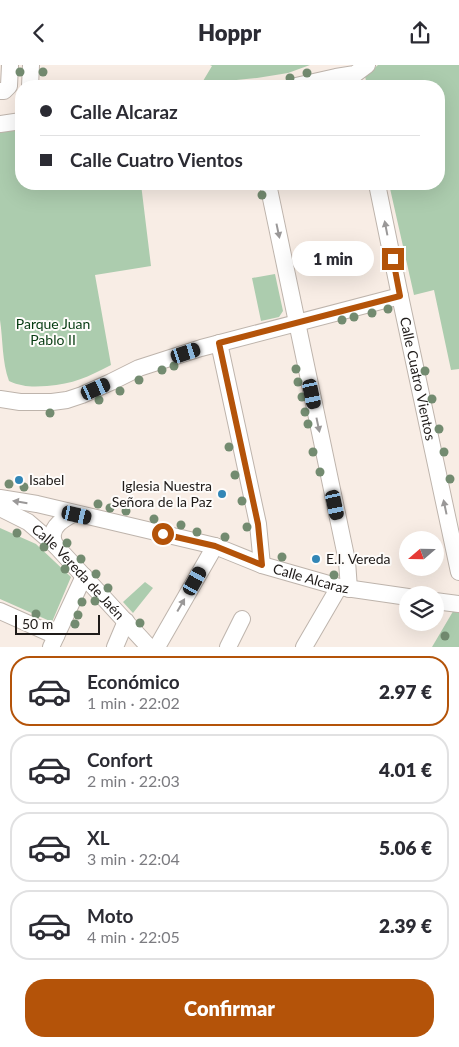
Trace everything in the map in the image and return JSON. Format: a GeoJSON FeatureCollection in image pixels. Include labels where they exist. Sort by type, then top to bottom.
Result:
{"type":"FeatureCollection","features":[{"type":"Feature","properties":{"kind":"street"},"geometry":{"type":"LineString","coordinates":[[0,91],[4,91],[9,86],[10,65]]}},
{"type":"Feature","properties":{"kind":"street"},"geometry":{"type":"LineString","coordinates":[[30,80],[31,65]]}},
{"type":"Feature","properties":{"kind":"street"},"geometry":{"type":"LineString","coordinates":[[323,80],[360,75]]}},
{"type":"Feature","properties":{"kind":"street"},"geometry":{"type":"LineString","coordinates":[[0,124],[15,122]]}},
{"type":"Feature","properties":{"kind":"street"},"geometry":{"type":"LineString","coordinates":[[269,190],[346,561],[344,588],[304,647]]}},
{"type":"Feature","properties":{"kind":"street","name":"Calle Cuatro Vientos"},"geometry":{"type":"LineString","coordinates":[[378,190],[459,572]]}},
{"type":"Feature","properties":{"kind":"street"},"geometry":{"type":"LineString","coordinates":[[0,399],[20,402],[67,400],[82,395],[139,368],[219,343],[400,296]]}},
{"type":"Feature","properties":{"kind":"street"},"geometry":{"type":"LineString","coordinates":[[219,343],[258,524],[262,565]]}},
{"type":"Feature","properties":{"kind":"street","name":"Calle Alcaraz"},"geometry":{"type":"LineString","coordinates":[[0,498],[37,504],[215,546],[262,565],[344,588],[399,596]]}},
{"type":"Feature","properties":{"kind":"street","name":"Calle Alcaraz"},"geometry":{"type":"LineString","coordinates":[[6,511],[41,517],[73,514]]}},
{"type":"Feature","properties":{"kind":"street","name":"Calle Vereda de Jaén"},"geometry":{"type":"LineString","coordinates":[[6,511],[28,522],[56,546],[149,647]]}},
{"type":"Feature","properties":{"kind":"street"},"geometry":{"type":"LineString","coordinates":[[56,546],[52,537],[55,527],[62,520],[73,514]]}},
{"type":"Feature","properties":{"kind":"street"},"geometry":{"type":"LineString","coordinates":[[157,647],[215,546]]}},
{"type":"Feature","properties":{"kind":"street"},"geometry":{"type":"LineString","coordinates":[[0,611],[54,642],[84,576]]}},
{"type":"Feature","properties":{"kind":"street"},"geometry":{"type":"LineString","coordinates":[[444,602],[459,604]]}},
{"type":"Feature","properties":{"kind":"street"},"geometry":{"type":"LineString","coordinates":[[228,647],[242,619]]}},
{"type":"Feature","properties":{"kind":"street"},"geometry":{"type":"LineString","coordinates":[[115,647],[126,621]]}},
{"type":"Feature","properties":{"kind":"green space"},"geometry":{"type":"Polygon","coordinates":[[[210,65],[310,65],[288,73],[257,78],[204,80],[212,66],[210,65]]]}},
{"type":"Feature","properties":{"kind":"green space"},"geometry":{"type":"Polygon","coordinates":[[[378,65],[459,65],[459,369],[451,370],[434,290],[414,295],[390,190],[445,190],[445,80],[366,80],[365,76],[378,65]]]}},
{"type":"Feature","properties":{"kind":"green space","name":"Parque Juan Pablo II"},"geometry":{"type":"Polygon","coordinates":[[[15,129],[15,190],[142,190],[151,266],[95,275],[111,365],[65,384],[28,386],[9,381],[7,374],[0,320],[0,131],[15,129]]]}},
{"type":"Feature","properties":{"kind":"green space"},"geometry":{"type":"Polygon","coordinates":[[[275,274],[283,311],[279,317],[261,321],[252,278],[275,274]]]}},
{"type":"Feature","properties":{"kind":"green space"},"geometry":{"type":"Polygon","coordinates":[[[0,528],[36,544],[71,577],[52,622],[0,599],[0,528]]]}},
{"type":"Feature","properties":{"kind":"green space"},"geometry":{"type":"Polygon","coordinates":[[[145,582],[153,588],[133,613],[123,602],[145,582]]]}},
{"type":"Feature","properties":{"kind":"green space"},"geometry":{"type":"Polygon","coordinates":[[[455,608],[459,609],[459,647],[432,647],[441,631],[444,631],[444,627],[455,608]]]}},
{"type":"Feature","properties":{"kind":"place","name":"Isabel"},"geometry":{"type":"Point","coordinates":[19,480]}},
{"type":"Feature","properties":{"kind":"place","name":"Iglesia Nuestra Señora de la Paz"},"geometry":{"type":"Point","coordinates":[222,494]}},
{"type":"Feature","properties":{"kind":"place","name":"E.I. Vereda"},"geometry":{"type":"Point","coordinates":[316,559]}},
{"type":"Feature","properties":{"kind":"route"},"geometry":{"type":"LineString","coordinates":[[163,534],[215,546],[262,565],[258,524],[219,343],[400,296],[393,259]]}}]}
